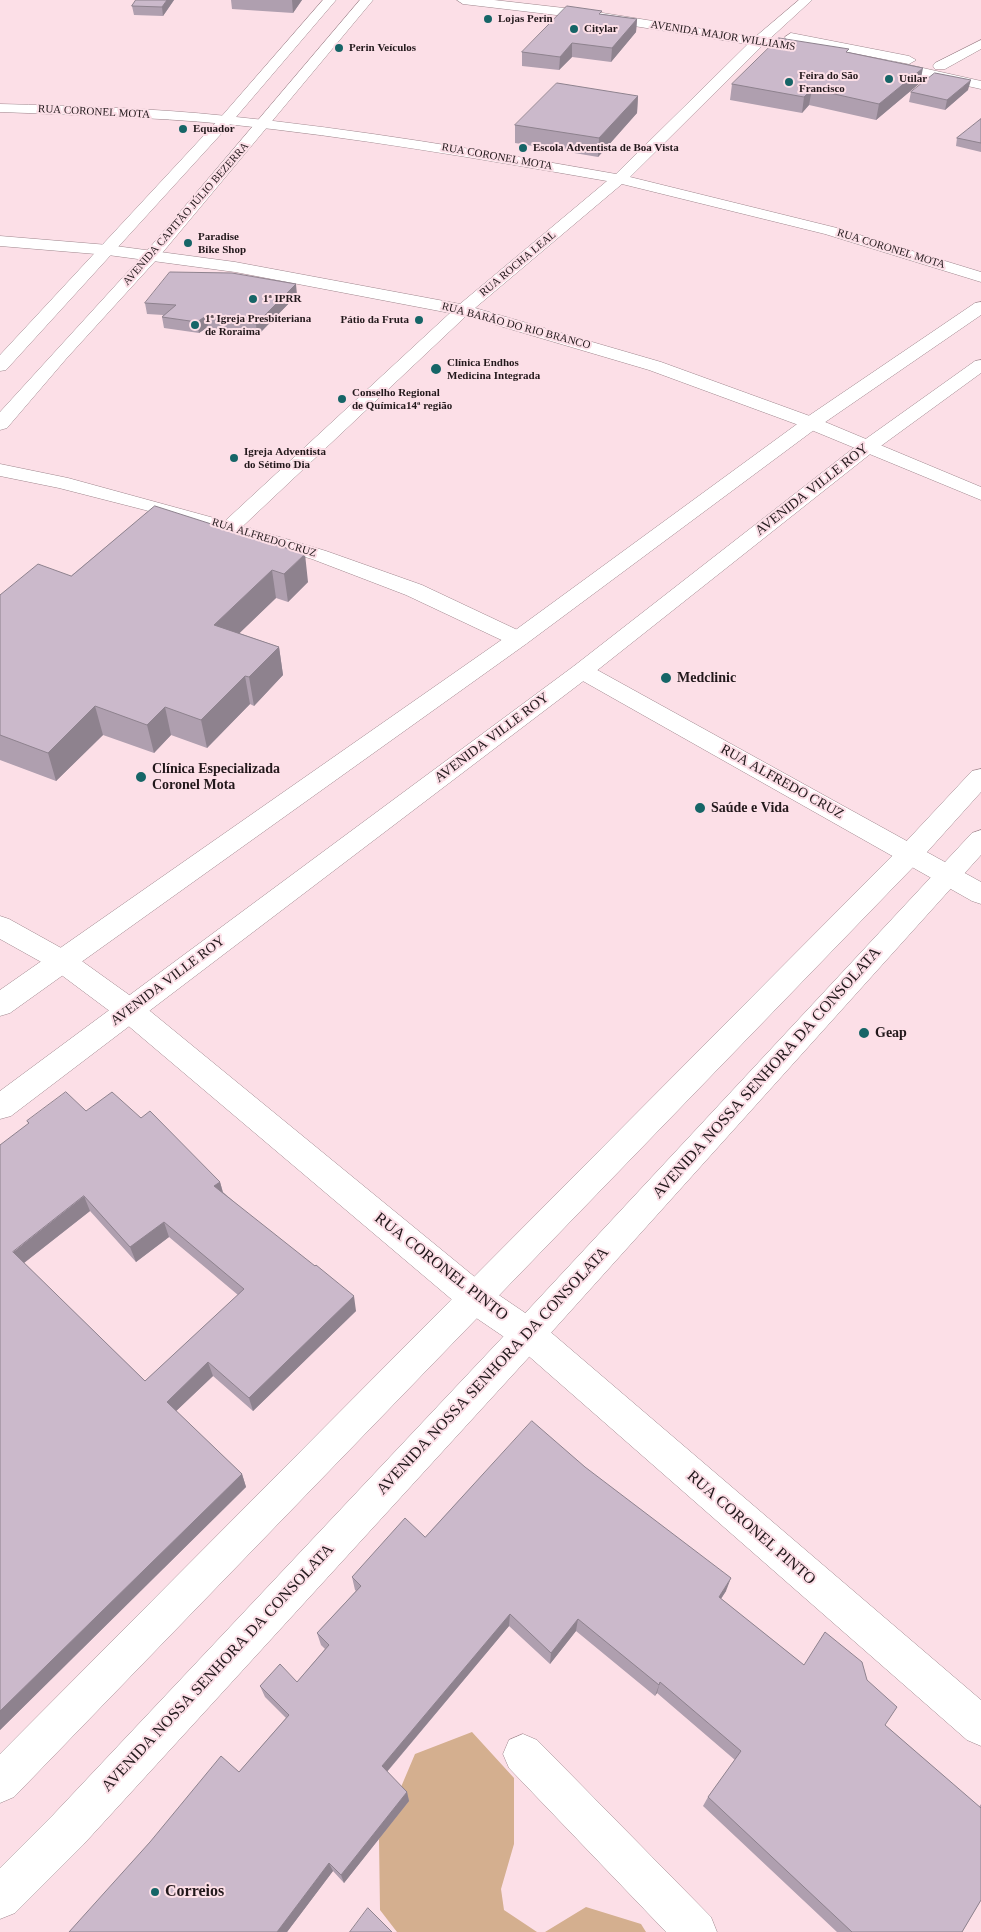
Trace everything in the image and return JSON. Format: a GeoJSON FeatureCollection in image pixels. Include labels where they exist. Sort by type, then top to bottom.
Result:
{"type":"FeatureCollection","features":[{"type":"Feature","properties":{"kind":"main road"},"geometry":{"type":"LineString","coordinates":[[0,366],[226,120],[330,0]]}},
{"type":"Feature","properties":{"kind":"main road","name":"AVENIDA CAPITÃO JÚLIO BEZERRA"},"geometry":{"type":"LineString","coordinates":[[0,424],[60,355],[152,255],[367,0]]}},
{"type":"Feature","properties":{"kind":"main road","name":"AVENIDA MAJOR WILLIAMS"},"geometry":{"type":"LineString","coordinates":[[463,0],[764,37],[981,84]]}},
{"type":"Feature","properties":{"kind":"main road","name":"AVENIDA MAJOR WILLIAMS"},"geometry":{"type":"LineString","coordinates":[[543,0],[940,66],[981,75]]}},
{"type":"Feature","properties":{"kind":"main road","name":"RUA ROCHA LEAL"},"geometry":{"type":"LineString","coordinates":[[230,527],[464,310],[619,179],[764,37],[806,0]]}},
{"type":"Feature","properties":{"kind":"main road"},"geometry":{"type":"LineString","coordinates":[[940,66],[981,44]]}},
{"type":"Feature","properties":{"kind":"main road","name":"RUA CORONEL MOTA"},"geometry":{"type":"LineString","coordinates":[[0,108],[114,112],[226,120],[440,147],[619,179],[831,231],[981,278]]}},
{"type":"Feature","properties":{"kind":"main road","name":"RUA BARÃO DO RIO BRANCO"},"geometry":{"type":"LineString","coordinates":[[0,241],[152,255],[292,276],[464,310],[655,366],[811,423],[981,494]]}},
{"type":"Feature","properties":{"kind":"main road"},"geometry":{"type":"LineString","coordinates":[[0,1005],[518,639],[811,423],[981,307]]}},
{"type":"Feature","properties":{"kind":"main road","name":"AVENIDA VILLE ROY"},"geometry":{"type":"LineString","coordinates":[[0,1107],[582,671],[867,447],[981,365]]}},
{"type":"Feature","properties":{"kind":"main road","name":"RUA ALFREDO CRUZ"},"geometry":{"type":"LineString","coordinates":[[0,470],[61,482],[230,527],[319,555],[414,590],[518,639]]}},
{"type":"Feature","properties":{"kind":"main road","name":"RUA ALFREDO CRUZ"},"geometry":{"type":"LineString","coordinates":[[582,671],[981,894]]}},
{"type":"Feature","properties":{"kind":"main road"},"geometry":{"type":"LineString","coordinates":[[0,1783],[910,854],[981,777]]}},
{"type":"Feature","properties":{"kind":"main road","name":"AVENIDA NOSSA SENHORA DA CONSOLATA"},"geometry":{"type":"LineString","coordinates":[[0,1898],[68,1830],[528,1334],[981,839]]}},
{"type":"Feature","properties":{"kind":"main road","name":"RUA CORONEL PINTO"},"geometry":{"type":"LineString","coordinates":[[0,926],[62,961],[129,1010],[475,1298],[528,1334],[981,1726]]}},
{"type":"Feature","properties":{"kind":"main road"},"geometry":{"type":"LineString","coordinates":[[523,1754],[696,1932]]}},
{"type":"Feature","properties":{"kind":"shaded area"},"geometry":{"type":"Polygon","coordinates":[[[472,1732],[514,1778],[514,1844],[501,1889],[504,1910],[537,1932],[397,1932],[380,1910],[379,1839],[415,1754],[472,1732]]]}},
{"type":"Feature","properties":{"kind":"shaded area"},"geometry":{"type":"Polygon","coordinates":[[[586,1907],[641,1924],[646,1932],[545,1932],[586,1907]]]}},
{"type":"Feature","properties":{"kind":"building"},"geometry":{"type":"Polygon","coordinates":[[[136,0],[167,0],[162,7],[132,6],[136,0]]]}},
{"type":"Feature","properties":{"kind":"building"},"geometry":{"type":"Polygon","coordinates":[[[567,6],[602,11],[599,14],[637,19],[612,48],[572,43],[560,57],[522,52],[567,6]]]}},
{"type":"Feature","properties":{"kind":"building"},"geometry":{"type":"Polygon","coordinates":[[[779,38],[849,49],[846,52],[923,68],[879,104],[812,89],[804,97],[732,84],[779,38]]]}},
{"type":"Feature","properties":{"kind":"building"},"geometry":{"type":"Polygon","coordinates":[[[935,73],[971,80],[947,100],[911,92],[935,73]]]}},
{"type":"Feature","properties":{"kind":"building"},"geometry":{"type":"Polygon","coordinates":[[[557,83],[638,96],[599,138],[515,125],[557,83]]]}},
{"type":"Feature","properties":{"kind":"building"},"geometry":{"type":"Polygon","coordinates":[[[981,119],[981,143],[957,138],[981,119]]]}},
{"type":"Feature","properties":{"kind":"building"},"geometry":{"type":"Polygon","coordinates":[[[170,272],[232,273],[296,284],[256,324],[206,316],[197,322],[162,317],[176,305],[145,303],[170,272]]]}},
{"type":"Feature","properties":{"kind":"building"},"geometry":{"type":"Polygon","coordinates":[[[155,506],[305,554],[284,574],[272,570],[214,625],[279,647],[249,677],[245,676],[201,720],[165,707],[147,725],[95,706],[48,753],[0,735],[0,595],[38,564],[71,576],[155,506]]]}},
{"type":"Feature","properties":{"kind":"building"},"geometry":{"type":"Polygon","coordinates":[[[66,1092],[86,1111],[112,1092],[141,1118],[150,1111],[220,1182],[214,1186],[354,1296],[249,1398],[208,1362],[167,1402],[242,1474],[0,1711],[0,1145],[29,1123],[27,1121],[66,1092]],[[84,1196],[13,1252],[145,1381],[244,1289],[164,1222],[130,1247],[84,1196]]]}},
{"type":"Feature","properties":{"kind":"building"},"geometry":{"type":"Polygon","coordinates":[[[532,1421],[585,1467],[731,1578],[719,1597],[804,1665],[825,1632],[862,1662],[867,1680],[897,1707],[885,1725],[981,1808],[981,1900],[962,1932],[852,1932],[708,1797],[741,1751],[660,1682],[659,1685],[578,1619],[551,1653],[510,1614],[382,1766],[407,1792],[341,1875],[329,1863],[277,1932],[69,1932],[150,1842],[221,1756],[239,1772],[289,1715],[260,1686],[280,1664],[297,1682],[329,1645],[317,1633],[361,1586],[352,1577],[405,1518],[425,1537],[532,1421]]]}},
{"type":"Feature","properties":{"kind":"building"},"geometry":{"type":"Polygon","coordinates":[[[368,1908],[392,1932],[350,1932],[368,1908]]]}},
{"type":"Feature","properties":{"kind":"place","name":"Lojas Perin"},"geometry":{"type":"Point","coordinates":[488,19]}},
{"type":"Feature","properties":{"kind":"place","name":"Citylar"},"geometry":{"type":"Point","coordinates":[574,29]}},
{"type":"Feature","properties":{"kind":"place","name":"Perin Veículos"},"geometry":{"type":"Point","coordinates":[339,48]}},
{"type":"Feature","properties":{"kind":"place","name":"Utilar"},"geometry":{"type":"Point","coordinates":[889,79]}},
{"type":"Feature","properties":{"kind":"place","name":"Feira do São Francisco"},"geometry":{"type":"Point","coordinates":[789,82]}},
{"type":"Feature","properties":{"kind":"place","name":"Equador"},"geometry":{"type":"Point","coordinates":[183,129]}},
{"type":"Feature","properties":{"kind":"place","name":"Escola Adventista de Boa Vista"},"geometry":{"type":"Point","coordinates":[523,148]}},
{"type":"Feature","properties":{"kind":"place","name":"Paradise Bike Shop"},"geometry":{"type":"Point","coordinates":[188,243]}},
{"type":"Feature","properties":{"kind":"place","name":"1ª IPRR"},"geometry":{"type":"Point","coordinates":[253,299]}},
{"type":"Feature","properties":{"kind":"place","name":"Pátio da Fruta"},"geometry":{"type":"Point","coordinates":[419,320]}},
{"type":"Feature","properties":{"kind":"place","name":"1ª Igreja Presbiteriana de Roraima"},"geometry":{"type":"Point","coordinates":[195,325]}},
{"type":"Feature","properties":{"kind":"place","name":"Clínica Endhos Medicina Integrada"},"geometry":{"type":"Point","coordinates":[436,369]}},
{"type":"Feature","properties":{"kind":"place","name":"Conselho Regional de Química14ª região"},"geometry":{"type":"Point","coordinates":[342,399]}},
{"type":"Feature","properties":{"kind":"place","name":"Igreja Adventista do Sétimo Dia"},"geometry":{"type":"Point","coordinates":[234,458]}},
{"type":"Feature","properties":{"kind":"place","name":"Medclinic"},"geometry":{"type":"Point","coordinates":[666,678]}},
{"type":"Feature","properties":{"kind":"place","name":"Clínica Especializada Coronel Mota"},"geometry":{"type":"Point","coordinates":[141,777]}},
{"type":"Feature","properties":{"kind":"place","name":"Saúde e Vida"},"geometry":{"type":"Point","coordinates":[700,808]}},
{"type":"Feature","properties":{"kind":"place","name":"Geap"},"geometry":{"type":"Point","coordinates":[864,1033]}},
{"type":"Feature","properties":{"kind":"place","name":"Correios"},"geometry":{"type":"Point","coordinates":[155,1892]}}]}
